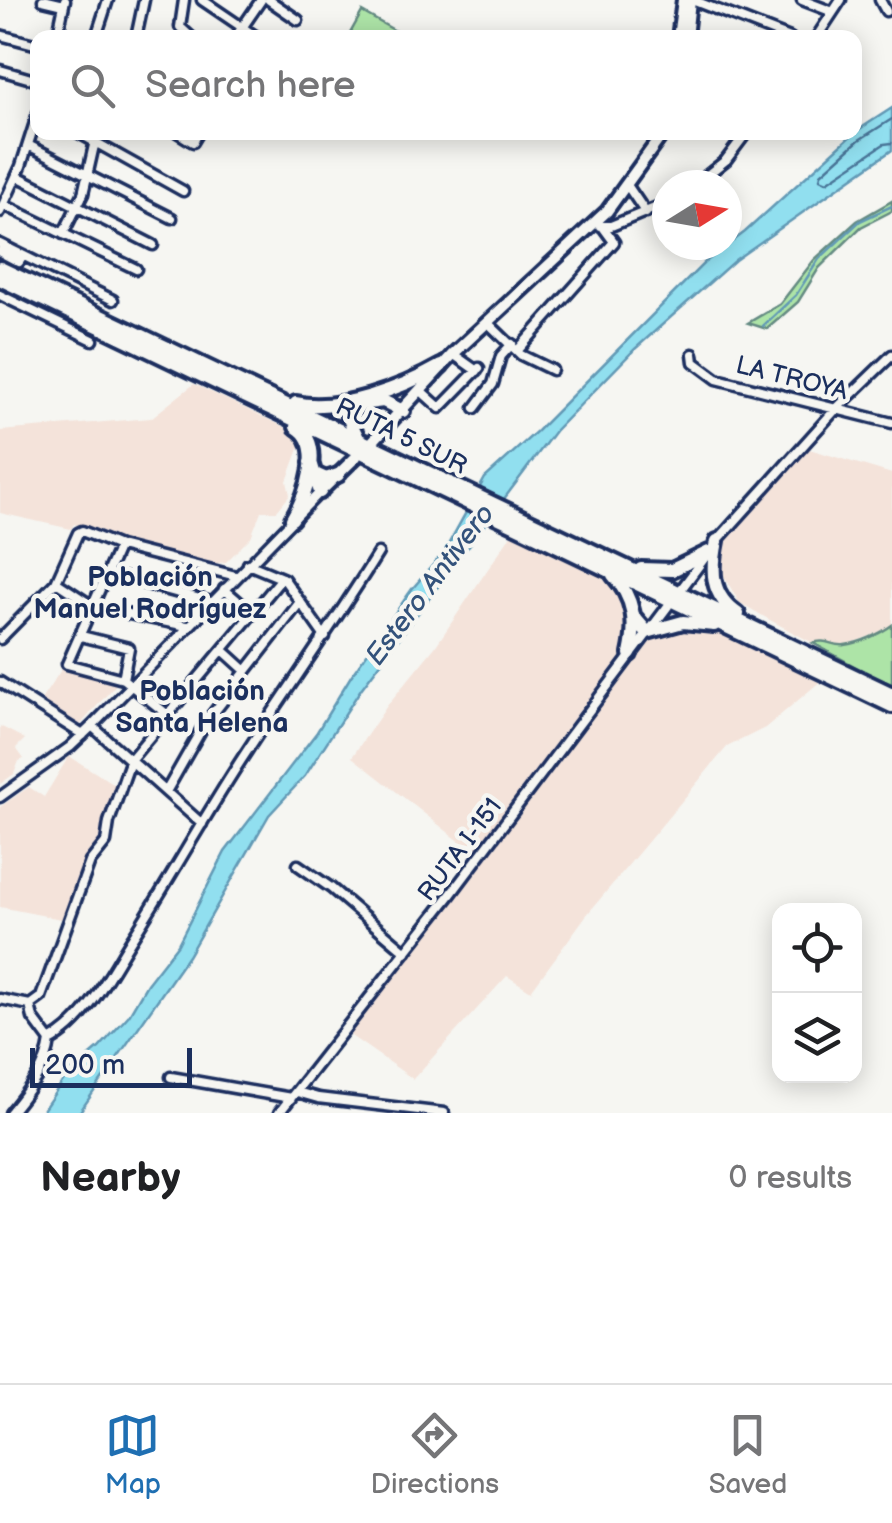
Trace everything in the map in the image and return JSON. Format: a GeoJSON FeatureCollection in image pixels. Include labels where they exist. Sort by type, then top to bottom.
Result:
{"type":"FeatureCollection","features":[{"type":"Feature","properties":{"kind":"highway","name":"RUTA 5 SUR"},"geometry":{"type":"LineString","coordinates":[[0,268],[260,392],[400,466],[892,694]]}},
{"type":"Feature","properties":{"kind":"highway","name":"RUTA 5 SUR"},"geometry":{"type":"LineString","coordinates":[[0,280],[233,390],[360,442]]}},
{"type":"Feature","properties":{"kind":"highway"},"geometry":{"type":"LineString","coordinates":[[292,519],[302,501],[311,467],[325,444],[360,442],[348,417],[352,409],[386,396],[441,366]]}},
{"type":"Feature","properties":{"kind":"highway"},"geometry":{"type":"LineString","coordinates":[[233,390],[302,430],[310,439],[311,467],[320,492]]}},
{"type":"Feature","properties":{"kind":"highway"},"geometry":{"type":"LineString","coordinates":[[260,392],[293,403],[319,406],[386,396]]}},
{"type":"Feature","properties":{"kind":"highway"},"geometry":{"type":"LineString","coordinates":[[386,396],[399,415]]}},
{"type":"Feature","properties":{"kind":"highway"},"geometry":{"type":"LineString","coordinates":[[311,467],[326,479],[338,475]]}},
{"type":"Feature","properties":{"kind":"highway"},"geometry":{"type":"LineString","coordinates":[[608,565],[666,571],[713,546]]}},
{"type":"Feature","properties":{"kind":"highway"},"geometry":{"type":"LineString","coordinates":[[713,546],[712,574],[717,592],[728,607],[796,648]]}},
{"type":"Feature","properties":{"kind":"highway","name":"RUTA 5 SUR"},"geometry":{"type":"LineString","coordinates":[[608,565],[892,706]]}},
{"type":"Feature","properties":{"kind":"highway"},"geometry":{"type":"LineString","coordinates":[[608,565],[624,588],[635,618],[647,632],[668,624],[690,622],[736,631]]}},
{"type":"Feature","properties":{"kind":"highway"},"geometry":{"type":"LineString","coordinates":[[698,567],[707,568],[712,574]]}},
{"type":"Feature","properties":{"kind":"highway"},"geometry":{"type":"LineString","coordinates":[[630,654],[635,618]]}},
{"type":"Feature","properties":{"kind":"main road"},"geometry":{"type":"LineString","coordinates":[[680,30],[687,2]]}},
{"type":"Feature","properties":{"kind":"main road"},"geometry":{"type":"LineString","coordinates":[[686,30],[687,2]]}},
{"type":"Feature","properties":{"kind":"main road"},"geometry":{"type":"LineString","coordinates":[[360,442],[399,415],[441,366],[597,224],[657,140]]}},
{"type":"Feature","properties":{"kind":"main road"},"geometry":{"type":"LineString","coordinates":[[320,492],[356,457]]}},
{"type":"Feature","properties":{"kind":"street"},"geometry":{"type":"LineString","coordinates":[[43,0],[65,2],[59,30]]}},
{"type":"Feature","properties":{"kind":"street"},"geometry":{"type":"LineString","coordinates":[[98,30],[108,0]]}},
{"type":"Feature","properties":{"kind":"street"},"geometry":{"type":"LineString","coordinates":[[138,30],[144,0]]}},
{"type":"Feature","properties":{"kind":"street"},"geometry":{"type":"LineString","coordinates":[[183,30],[180,27],[184,0]]}},
{"type":"Feature","properties":{"kind":"street"},"geometry":{"type":"LineString","coordinates":[[202,0],[247,30]]}},
{"type":"Feature","properties":{"kind":"street"},"geometry":{"type":"LineString","coordinates":[[241,30],[265,0],[298,20]]}},
{"type":"Feature","properties":{"kind":"street"},"geometry":{"type":"LineString","coordinates":[[802,0],[833,12]]}},
{"type":"Feature","properties":{"kind":"street"},"geometry":{"type":"LineString","coordinates":[[821,30],[841,0]]}},
{"type":"Feature","properties":{"kind":"street"},"geometry":{"type":"LineString","coordinates":[[880,0],[886,11]]}},
{"type":"Feature","properties":{"kind":"street"},"geometry":{"type":"LineString","coordinates":[[687,2],[767,30]]}},
{"type":"Feature","properties":{"kind":"street"},"geometry":{"type":"LineString","coordinates":[[0,35],[30,43]]}},
{"type":"Feature","properties":{"kind":"street"},"geometry":{"type":"LineString","coordinates":[[0,70],[30,79]]}},
{"type":"Feature","properties":{"kind":"street"},"geometry":{"type":"LineString","coordinates":[[30,139],[2,208],[136,269]]}},
{"type":"Feature","properties":{"kind":"street"},"geometry":{"type":"LineString","coordinates":[[90,140],[183,191]]}},
{"type":"Feature","properties":{"kind":"street"},"geometry":{"type":"LineString","coordinates":[[63,234],[77,206],[96,140]]}},
{"type":"Feature","properties":{"kind":"street"},"geometry":{"type":"LineString","coordinates":[[714,170],[741,140]]}},
{"type":"Feature","properties":{"kind":"street"},"geometry":{"type":"LineString","coordinates":[[28,145],[172,218]]}},
{"type":"Feature","properties":{"kind":"street"},"geometry":{"type":"LineString","coordinates":[[17,176],[153,245]]}},
{"type":"Feature","properties":{"kind":"street"},"geometry":{"type":"LineString","coordinates":[[627,185],[646,213]]}},
{"type":"Feature","properties":{"kind":"street"},"geometry":{"type":"LineString","coordinates":[[597,224],[615,224],[652,210]]}},
{"type":"Feature","properties":{"kind":"street"},"geometry":{"type":"LineString","coordinates":[[475,408],[493,384],[501,356],[515,347],[614,242],[597,224]]}},
{"type":"Feature","properties":{"kind":"street"},"geometry":{"type":"LineString","coordinates":[[0,244],[113,300]]}},
{"type":"Feature","properties":{"kind":"street"},"geometry":{"type":"LineString","coordinates":[[0,252],[19,262],[23,256]]}},
{"type":"Feature","properties":{"kind":"street"},"geometry":{"type":"LineString","coordinates":[[0,295],[93,340]]}},
{"type":"Feature","properties":{"kind":"street"},"geometry":{"type":"LineString","coordinates":[[487,322],[525,357],[552,370]]}},
{"type":"Feature","properties":{"kind":"street"},"geometry":{"type":"LineString","coordinates":[[420,390],[440,408],[478,370],[454,354]]}},
{"type":"Feature","properties":{"kind":"street","name":"LA TROYA"},"geometry":{"type":"LineString","coordinates":[[693,354],[694,362],[717,379],[892,424]]}},
{"type":"Feature","properties":{"kind":"street"},"geometry":{"type":"LineString","coordinates":[[682,588],[713,546],[835,410],[892,355]]}},
{"type":"Feature","properties":{"kind":"street"},"geometry":{"type":"LineString","coordinates":[[0,796],[83,735],[127,681],[320,492]]}},
{"type":"Feature","properties":{"kind":"street"},"geometry":{"type":"LineString","coordinates":[[0,639],[56,582],[82,531],[119,546],[236,576]]}},
{"type":"Feature","properties":{"kind":"street"},"geometry":{"type":"LineString","coordinates":[[119,546],[110,574],[67,664],[127,681],[168,715]]}},
{"type":"Feature","properties":{"kind":"street"},"geometry":{"type":"LineString","coordinates":[[10,1113],[38,1075],[50,1040],[62,1034],[89,1003],[247,751],[378,553]]}},
{"type":"Feature","properties":{"kind":"street"},"geometry":{"type":"LineString","coordinates":[[248,564],[282,578],[326,636]]}},
{"type":"Feature","properties":{"kind":"street"},"geometry":{"type":"LineString","coordinates":[[110,574],[211,602]]}},
{"type":"Feature","properties":{"kind":"street"},"geometry":{"type":"LineString","coordinates":[[0,999],[30,1005],[41,998],[90,862],[106,842],[131,760],[282,578]]}},
{"type":"Feature","properties":{"kind":"street"},"geometry":{"type":"LineString","coordinates":[[56,582],[94,606],[187,626]]}},
{"type":"Feature","properties":{"kind":"street"},"geometry":{"type":"LineString","coordinates":[[224,588],[253,614]]}},
{"type":"Feature","properties":{"kind":"street"},"geometry":{"type":"LineString","coordinates":[[167,790],[198,733],[300,602]]}},
{"type":"Feature","properties":{"kind":"street","name":"RUTA I-151"},"geometry":{"type":"LineString","coordinates":[[279,1113],[668,606]]}},
{"type":"Feature","properties":{"kind":"street"},"geometry":{"type":"LineString","coordinates":[[80,636],[128,648],[127,681]]}},
{"type":"Feature","properties":{"kind":"street"},"geometry":{"type":"LineString","coordinates":[[224,650],[246,671]]}},
{"type":"Feature","properties":{"kind":"street"},"geometry":{"type":"LineString","coordinates":[[0,682],[83,735]]}},
{"type":"Feature","properties":{"kind":"street"},"geometry":{"type":"LineString","coordinates":[[92,726],[202,824]]}},
{"type":"Feature","properties":{"kind":"street"},"geometry":{"type":"LineString","coordinates":[[298,866],[331,888],[406,952]]}},
{"type":"Feature","properties":{"kind":"street"},"geometry":{"type":"LineString","coordinates":[[30,1005],[50,1040]]}},
{"type":"Feature","properties":{"kind":"street"},"geometry":{"type":"LineString","coordinates":[[170,1077],[444,1113]]}},
{"type":"Feature","properties":{"kind":"shaded area"},"geometry":{"type":"Polygon","coordinates":[[[194,384],[299,434],[302,441],[287,481],[290,495],[277,511],[261,511],[251,537],[226,562],[212,564],[121,542],[74,524],[71,529],[0,513],[0,431],[151,418],[194,384]]]}},
{"type":"Feature","properties":{"kind":"shaded area"},"geometry":{"type":"Polygon","coordinates":[[[806,448],[892,474],[892,625],[841,646],[822,640],[813,643],[739,602],[722,573],[722,546],[806,448]]]}},
{"type":"Feature","properties":{"kind":"shaded area"},"geometry":{"type":"Polygon","coordinates":[[[513,532],[607,575],[626,600],[630,631],[646,640],[688,627],[708,628],[822,680],[765,728],[727,747],[585,917],[531,991],[507,976],[413,1079],[348,1034],[481,858],[352,757],[435,647],[513,532]]]}},
{"type":"Feature","properties":{"kind":"shaded area"},"geometry":{"type":"Polygon","coordinates":[[[63,667],[119,681],[81,724],[41,700],[63,667]]]}},
{"type":"Feature","properties":{"kind":"shaded area"},"geometry":{"type":"Polygon","coordinates":[[[0,726],[25,739],[16,748],[24,759],[19,761],[14,774],[0,784],[0,726]]]}},
{"type":"Feature","properties":{"kind":"shaded area"},"geometry":{"type":"Polygon","coordinates":[[[69,756],[117,786],[104,839],[87,861],[66,920],[0,907],[0,807],[29,787],[44,797],[69,756]]]}},
{"type":"Feature","properties":{"kind":"green space"},"geometry":{"type":"Polygon","coordinates":[[[362,12],[394,30],[352,30],[362,12]]]}},
{"type":"Feature","properties":{"kind":"green space"},"geometry":{"type":"Polygon","coordinates":[[[892,201],[892,211],[861,227],[819,268],[798,302],[767,329],[748,323],[780,304],[814,260],[857,221],[892,201]]]}},
{"type":"Feature","properties":{"kind":"green space"},"geometry":{"type":"Polygon","coordinates":[[[892,625],[892,687],[813,643],[851,644],[892,625]]]}},
{"type":"Feature","properties":{"kind":"water"},"geometry":{"type":"Polygon","coordinates":[[[892,108],[892,150],[742,255],[742,234],[846,140],[862,140],[862,127],[892,108]]]}},
{"type":"Feature","properties":{"kind":"water","name":"Estero Antivero"},"geometry":{"type":"Polygon","coordinates":[[[735,260],[635,349],[555,431],[361,689],[305,776],[269,815],[188,956],[79,1113],[41,1113],[67,1075],[129,1015],[178,944],[225,852],[317,732],[412,589],[444,552],[485,478],[704,263],[735,260]]]}},
{"type":"Feature","properties":{"kind":"waterway"},"geometry":{"type":"LineString","coordinates":[[763,326],[796,295],[819,259],[860,221],[892,206]]}},
{"type":"Feature","properties":{"kind":"district","name":"Población Manuel Rodríguez"},"geometry":{"type":"Point","coordinates":[150,592]}},
{"type":"Feature","properties":{"kind":"district","name":"Población Santa Helena"},"geometry":{"type":"Point","coordinates":[202,706]}}]}
